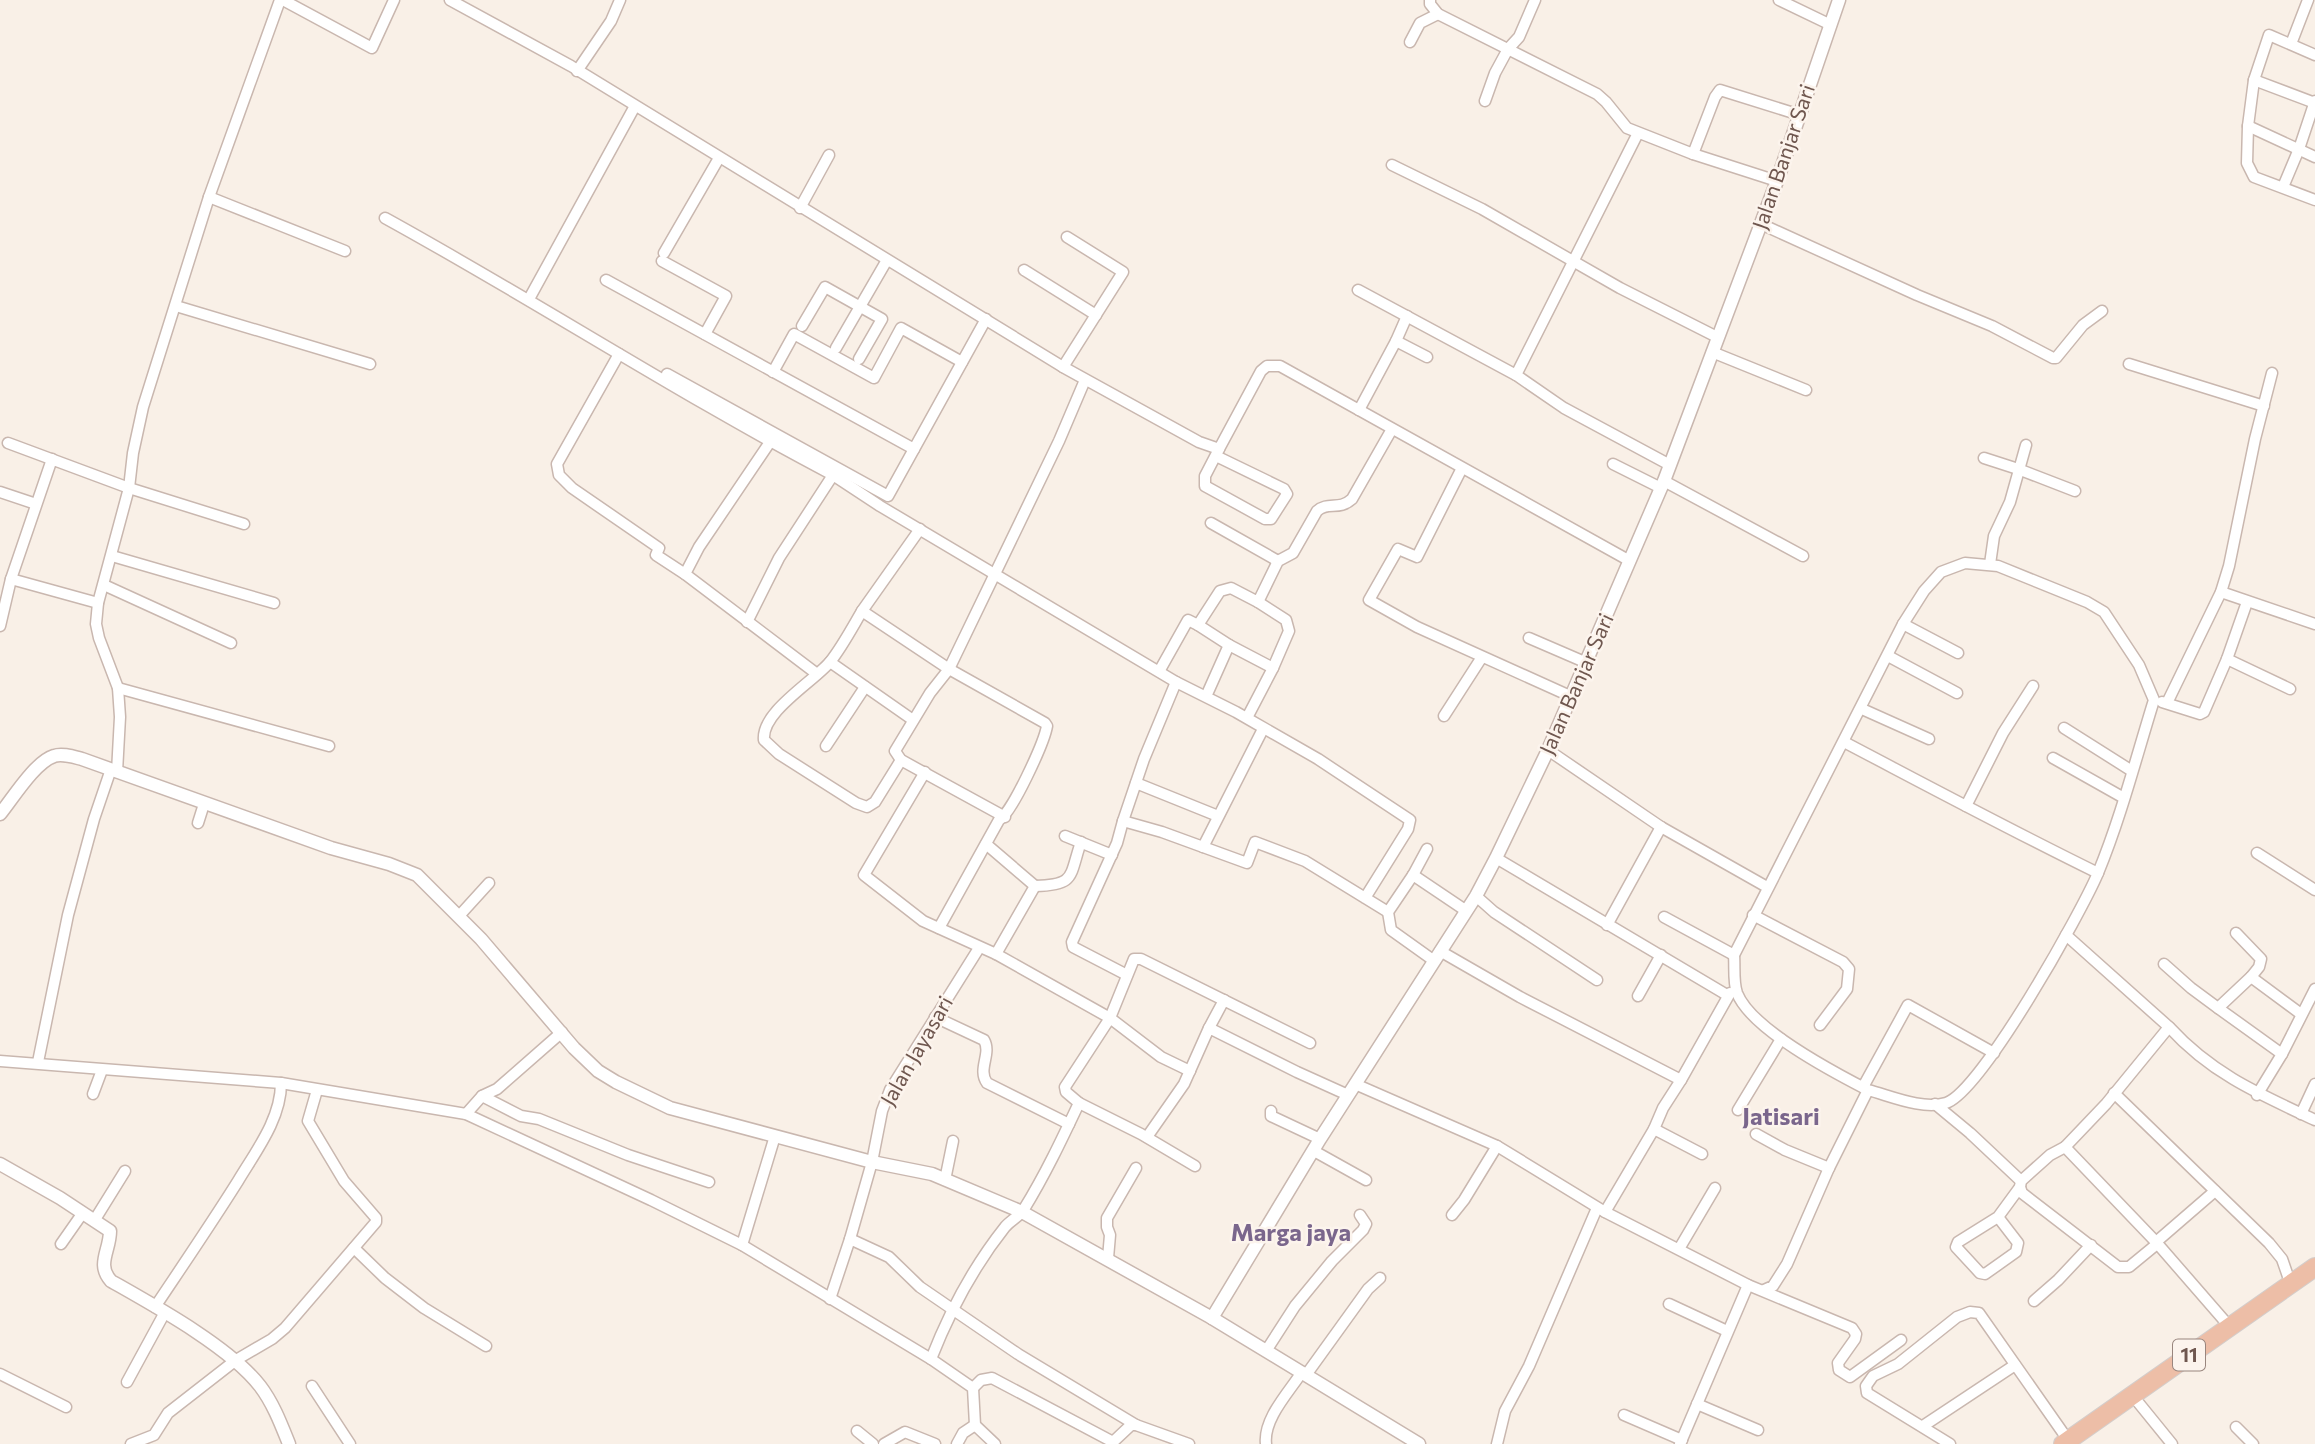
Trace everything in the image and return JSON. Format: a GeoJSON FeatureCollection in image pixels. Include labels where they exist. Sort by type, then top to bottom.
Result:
{"type":"FeatureCollection","features":[{"type":"Feature","properties":{"kind":"highway","name":"11"},"geometry":{"type":"LineString","coordinates":[[2066,1442],[2315,1267]]}},
{"type":"Feature","properties":{"kind":"street"},"geometry":{"type":"LineString","coordinates":[[38,1062],[68,915],[94,819],[114,770],[120,717],[118,688],[99,638],[96,624],[98,603],[129,488],[143,407],[209,197],[281,0],[372,48],[394,0]]}},
{"type":"Feature","properties":{"kind":"street"},"geometry":{"type":"LineString","coordinates":[[450,0],[635,106],[1085,380],[1199,442],[1217,452],[1284,489],[1287,494],[1285,498],[1271,519],[1265,519],[1205,486],[1205,476],[1217,452],[1261,371],[1274,365],[1290,370],[1630,561]]}},
{"type":"Feature","properties":{"kind":"street"},"geometry":{"type":"LineString","coordinates":[[576,71],[611,20],[620,0]]}},
{"type":"Feature","properties":{"kind":"street"},"geometry":{"type":"LineString","coordinates":[[1430,0],[1438,14],[1597,94],[1627,128],[1693,154],[1777,181]]}},
{"type":"Feature","properties":{"kind":"street"},"geometry":{"type":"LineString","coordinates":[[1485,101],[1495,73],[1508,49],[1519,37],[1535,0]]}},
{"type":"Feature","properties":{"kind":"street"},"geometry":{"type":"LineString","coordinates":[[1779,0],[1831,24]]}},
{"type":"Feature","properties":{"kind":"street","name":"Jalan Banjar Sari"},"geometry":{"type":"LineString","coordinates":[[1212,1318],[1317,1145],[1476,895],[1548,750],[1663,485],[1777,181],[1839,0]]}},
{"type":"Feature","properties":{"kind":"street"},"geometry":{"type":"LineString","coordinates":[[2291,44],[2308,0]]}},
{"type":"Feature","properties":{"kind":"street"},"geometry":{"type":"LineString","coordinates":[[1410,42],[1420,23],[1438,14]]}},
{"type":"Feature","properties":{"kind":"street"},"geometry":{"type":"LineString","coordinates":[[2315,55],[2269,35],[2255,80],[2248,126],[2247,163],[2254,177],[2315,201]]}},
{"type":"Feature","properties":{"kind":"street"},"geometry":{"type":"LineString","coordinates":[[2255,80],[2315,102],[2283,187]]}},
{"type":"Feature","properties":{"kind":"street"},"geometry":{"type":"LineString","coordinates":[[1693,154],[1720,90],[1800,115]]}},
{"type":"Feature","properties":{"kind":"street"},"geometry":{"type":"LineString","coordinates":[[529,299],[635,106]]}},
{"type":"Feature","properties":{"kind":"street"},"geometry":{"type":"LineString","coordinates":[[2248,126],[2315,157]]}},
{"type":"Feature","properties":{"kind":"street"},"geometry":{"type":"LineString","coordinates":[[1516,375],[1638,133]]}},
{"type":"Feature","properties":{"kind":"street"},"geometry":{"type":"LineString","coordinates":[[800,208],[828,155]]}},
{"type":"Feature","properties":{"kind":"street"},"geometry":{"type":"LineString","coordinates":[[705,334],[726,296],[663,257],[719,158]]}},
{"type":"Feature","properties":{"kind":"street"},"geometry":{"type":"LineString","coordinates":[[1392,165],[1482,209],[1573,261],[1717,337]]}},
{"type":"Feature","properties":{"kind":"street"},"geometry":{"type":"LineString","coordinates":[[209,197],[345,251]]}},
{"type":"Feature","properties":{"kind":"street"},"geometry":{"type":"LineString","coordinates":[[385,218],[529,299],[770,442],[833,475],[1176,682],[1236,712],[1318,759],[1410,820],[1408,829],[1365,898]]}},
{"type":"Feature","properties":{"kind":"street"},"geometry":{"type":"LineString","coordinates":[[1761,224],[1992,326],[2052,358],[2056,358],[2083,325],[2102,311]]}},
{"type":"Feature","properties":{"kind":"street"},"geometry":{"type":"LineString","coordinates":[[1063,367],[1123,272],[1067,237]]}},
{"type":"Feature","properties":{"kind":"street"},"geometry":{"type":"LineString","coordinates":[[836,348],[887,260]]}},
{"type":"Feature","properties":{"kind":"street"},"geometry":{"type":"LineString","coordinates":[[1024,270],[1096,315]]}},
{"type":"Feature","properties":{"kind":"street"},"geometry":{"type":"LineString","coordinates":[[606,280],[914,449]]}},
{"type":"Feature","properties":{"kind":"street"},"geometry":{"type":"LineString","coordinates":[[802,326],[825,287],[860,307],[882,320],[859,359]]}},
{"type":"Feature","properties":{"kind":"street"},"geometry":{"type":"LineString","coordinates":[[1359,289],[1516,375],[1575,414],[1670,466]]}},
{"type":"Feature","properties":{"kind":"street"},"geometry":{"type":"LineString","coordinates":[[176,306],[370,364]]}},
{"type":"Feature","properties":{"kind":"street"},"geometry":{"type":"LineString","coordinates":[[1359,410],[1407,316]]}},
{"type":"Feature","properties":{"kind":"street"},"geometry":{"type":"LineString","coordinates":[[646,363],[888,496],[986,319]]}},
{"type":"Feature","properties":{"kind":"street"},"geometry":{"type":"LineString","coordinates":[[774,372],[794,334],[874,378],[901,328],[962,362]]}},
{"type":"Feature","properties":{"kind":"street"},"geometry":{"type":"LineString","coordinates":[[1396,341],[1427,357]]}},
{"type":"Feature","properties":{"kind":"street"},"geometry":{"type":"LineString","coordinates":[[1712,352],[1806,390]]}},
{"type":"Feature","properties":{"kind":"street"},"geometry":{"type":"LineString","coordinates":[[619,354],[557,464],[559,475],[572,488],[659,548],[656,555],[817,674]]}},
{"type":"Feature","properties":{"kind":"street"},"geometry":{"type":"LineString","coordinates":[[2129,364],[2264,406]]}},
{"type":"Feature","properties":{"kind":"street"},"geometry":{"type":"LineString","coordinates":[[2167,703],[2221,592],[2272,373]]}},
{"type":"Feature","properties":{"kind":"street"},"geometry":{"type":"LineString","coordinates":[[1005,817],[901,760],[895,751],[948,669],[996,574],[1085,380]]}},
{"type":"Feature","properties":{"kind":"street"},"geometry":{"type":"LineString","coordinates":[[1258,602],[1278,561],[1293,552],[1317,510],[1322,506],[1345,506],[1352,499],[1392,429]]}},
{"type":"Feature","properties":{"kind":"street"},"geometry":{"type":"LineString","coordinates":[[685,574],[699,547],[770,442]]}},
{"type":"Feature","properties":{"kind":"street"},"geometry":{"type":"LineString","coordinates":[[8,443],[129,488],[244,524]]}},
{"type":"Feature","properties":{"kind":"street"},"geometry":{"type":"LineString","coordinates":[[1990,564],[1994,536],[2010,502],[2026,445]]}},
{"type":"Feature","properties":{"kind":"street"},"geometry":{"type":"LineString","coordinates":[[1984,458],[2075,491]]}},
{"type":"Feature","properties":{"kind":"street"},"geometry":{"type":"LineString","coordinates":[[0,626],[2,605],[10,579],[52,459]]}},
{"type":"Feature","properties":{"kind":"street"},"geometry":{"type":"LineString","coordinates":[[1613,464],[1663,485],[1803,556]]}},
{"type":"Feature","properties":{"kind":"street"},"geometry":{"type":"LineString","coordinates":[[1462,468],[1417,557],[1398,549],[1369,599],[1417,627],[1570,696]]}},
{"type":"Feature","properties":{"kind":"street"},"geometry":{"type":"LineString","coordinates":[[747,622],[779,558],[833,475]]}},
{"type":"Feature","properties":{"kind":"street"},"geometry":{"type":"LineString","coordinates":[[0,492],[36,504]]}},
{"type":"Feature","properties":{"kind":"street"},"geometry":{"type":"LineString","coordinates":[[1211,523],[1278,561]]}},
{"type":"Feature","properties":{"kind":"street"},"geometry":{"type":"LineString","coordinates":[[901,760],[875,802],[867,807],[856,803],[779,754],[764,740],[763,733],[784,702],[830,662],[920,529]]}},
{"type":"Feature","properties":{"kind":"street"},"geometry":{"type":"LineString","coordinates":[[112,556],[274,603]]}},
{"type":"Feature","properties":{"kind":"street"},"geometry":{"type":"LineString","coordinates":[[1496,858],[1607,925],[1731,992],[1782,1040],[1865,1089],[1916,1103],[1947,1102],[1956,1097],[1994,1053],[2066,935],[2098,873],[2154,700],[2139,665],[2104,612],[2066,593],[1990,564],[1965,563],[1941,572],[1924,591],[1903,624],[1862,709],[1753,915],[1734,955],[1731,992],[1663,1108],[1654,1129],[1601,1210],[1530,1366],[1505,1411],[1497,1444]]}},
{"type":"Feature","properties":{"kind":"street"},"geometry":{"type":"LineString","coordinates":[[10,579],[98,603]]}},
{"type":"Feature","properties":{"kind":"street"},"geometry":{"type":"LineString","coordinates":[[104,585],[231,643]]}},
{"type":"Feature","properties":{"kind":"street"},"geometry":{"type":"LineString","coordinates":[[1198,625],[1223,589],[1234,589],[1258,602],[1286,620],[1289,625],[1273,668],[1249,714]]}},
{"type":"Feature","properties":{"kind":"street"},"geometry":{"type":"LineString","coordinates":[[2221,592],[2315,624]]}},
{"type":"Feature","properties":{"kind":"street"},"geometry":{"type":"LineString","coordinates":[[2154,700],[2200,714],[2204,712],[2227,659],[2247,602]]}},
{"type":"Feature","properties":{"kind":"street"},"geometry":{"type":"LineString","coordinates":[[862,611],[948,669],[1047,726],[1019,792],[1005,817],[999,820],[939,928]]}},
{"type":"Feature","properties":{"kind":"street"},"geometry":{"type":"LineString","coordinates":[[1161,668],[1188,620],[1273,668]]}},
{"type":"Feature","properties":{"kind":"street"},"geometry":{"type":"LineString","coordinates":[[1903,624],[1958,653]]}},
{"type":"Feature","properties":{"kind":"street"},"geometry":{"type":"LineString","coordinates":[[1529,638],[1587,663]]}},
{"type":"Feature","properties":{"kind":"street"},"geometry":{"type":"LineString","coordinates":[[1208,692],[1229,645]]}},
{"type":"Feature","properties":{"kind":"street"},"geometry":{"type":"LineString","coordinates":[[1888,656],[1957,693]]}},
{"type":"Feature","properties":{"kind":"street"},"geometry":{"type":"LineString","coordinates":[[1444,716],[1482,657]]}},
{"type":"Feature","properties":{"kind":"street"},"geometry":{"type":"LineString","coordinates":[[2227,659],[2290,689]]}},
{"type":"Feature","properties":{"kind":"street"},"geometry":{"type":"LineString","coordinates":[[830,662],[914,720]]}},
{"type":"Feature","properties":{"kind":"street"},"geometry":{"type":"LineString","coordinates":[[1127,975],[1073,947],[1072,942],[1112,855],[1136,783],[1176,682]]}},
{"type":"Feature","properties":{"kind":"street"},"geometry":{"type":"LineString","coordinates":[[1966,806],[2003,733],[2033,686]]}},
{"type":"Feature","properties":{"kind":"street"},"geometry":{"type":"LineString","coordinates":[[825,747],[865,687]]}},
{"type":"Feature","properties":{"kind":"street"},"geometry":{"type":"LineString","coordinates":[[118,688],[329,746]]}},
{"type":"Feature","properties":{"kind":"street"},"geometry":{"type":"LineString","coordinates":[[1862,709],[1929,739]]}},
{"type":"Feature","properties":{"kind":"street"},"geometry":{"type":"LineString","coordinates":[[1203,847],[1264,729]]}},
{"type":"Feature","properties":{"kind":"street"},"geometry":{"type":"LineString","coordinates":[[2064,729],[2132,771]]}},
{"type":"Feature","properties":{"kind":"street"},"geometry":{"type":"LineString","coordinates":[[1844,742],[2098,873]]}},
{"type":"Feature","properties":{"kind":"street"},"geometry":{"type":"LineString","coordinates":[[1548,750],[1661,827],[1767,887]]}},
{"type":"Feature","properties":{"kind":"street"},"geometry":{"type":"LineString","coordinates":[[0,814],[40,763],[55,755],[82,758],[204,804],[418,875],[459,916],[598,1071],[670,1108],[872,1162],[932,1174],[1022,1212],[1212,1318],[1419,1444]]}},
{"type":"Feature","properties":{"kind":"street"},"geometry":{"type":"LineString","coordinates":[[2053,758],[2124,798]]}},
{"type":"Feature","properties":{"kind":"street"},"geometry":{"type":"LineString","coordinates":[[925,772],[864,875],[923,920],[996,954],[1110,1018],[1161,1057],[1190,1072]]}},
{"type":"Feature","properties":{"kind":"street"},"geometry":{"type":"LineString","coordinates":[[1136,783],[1219,816]]}},
{"type":"Feature","properties":{"kind":"street"},"geometry":{"type":"LineString","coordinates":[[198,823],[204,804]]}},
{"type":"Feature","properties":{"kind":"street"},"geometry":{"type":"LineString","coordinates":[[1123,821],[1247,863],[1255,842],[1305,861],[1388,912]]}},
{"type":"Feature","properties":{"kind":"street"},"geometry":{"type":"LineString","coordinates":[[1607,925],[1661,827]]}},
{"type":"Feature","properties":{"kind":"street"},"geometry":{"type":"LineString","coordinates":[[1065,836],[1112,855]]}},
{"type":"Feature","properties":{"kind":"street"},"geometry":{"type":"LineString","coordinates":[[986,844],[1035,886],[1060,885],[1066,881],[1081,842]]}},
{"type":"Feature","properties":{"kind":"street"},"geometry":{"type":"LineString","coordinates":[[1427,849],[1388,912],[1391,930],[1681,1080]]}},
{"type":"Feature","properties":{"kind":"street"},"geometry":{"type":"LineString","coordinates":[[2257,853],[2315,890]]}},
{"type":"Feature","properties":{"kind":"street"},"geometry":{"type":"LineString","coordinates":[[1413,875],[1465,910]]}},
{"type":"Feature","properties":{"kind":"street"},"geometry":{"type":"LineString","coordinates":[[459,916],[489,883]]}},
{"type":"Feature","properties":{"kind":"street"},"geometry":{"type":"LineString","coordinates":[[996,954],[1035,886]]}},
{"type":"Feature","properties":{"kind":"street"},"geometry":{"type":"LineString","coordinates":[[1476,895],[1494,912],[1597,980]]}},
{"type":"Feature","properties":{"kind":"street"},"geometry":{"type":"LineString","coordinates":[[1753,915],[1843,962],[1849,970],[1847,989],[1820,1025]]}},
{"type":"Feature","properties":{"kind":"street"},"geometry":{"type":"LineString","coordinates":[[1664,917],[1734,955]]}},
{"type":"Feature","properties":{"kind":"street"},"geometry":{"type":"LineString","coordinates":[[2218,1008],[2251,978],[2259,967],[2261,958],[2236,933]]}},
{"type":"Feature","properties":{"kind":"street"},"geometry":{"type":"LineString","coordinates":[[2066,935],[2219,1073],[2257,1095],[2315,1120]]}},
{"type":"Feature","properties":{"kind":"street","name":"Jalan Jayasari"},"geometry":{"type":"LineString","coordinates":[[830,1299],[872,1162],[882,1111],[890,1090],[979,948]]}},
{"type":"Feature","properties":{"kind":"street"},"geometry":{"type":"LineString","coordinates":[[1639,996],[1661,955]]}},
{"type":"Feature","properties":{"kind":"street"},"geometry":{"type":"LineString","coordinates":[[1195,1166],[1147,1137],[1079,1103],[1071,1098],[1065,1087],[1110,1018],[1134,959],[1141,958],[1310,1043]]}},
{"type":"Feature","properties":{"kind":"street"},"geometry":{"type":"LineString","coordinates":[[2164,964],[2218,1008],[2282,1054]]}},
{"type":"Feature","properties":{"kind":"street"},"geometry":{"type":"LineString","coordinates":[[2251,978],[2301,1014]]}},
{"type":"Feature","properties":{"kind":"street"},"geometry":{"type":"LineString","coordinates":[[2257,1095],[2282,1054],[2315,989]]}},
{"type":"Feature","properties":{"kind":"street"},"geometry":{"type":"LineString","coordinates":[[1147,1137],[1159,1123],[1190,1072],[1224,1000]]}},
{"type":"Feature","properties":{"kind":"street"},"geometry":{"type":"LineString","coordinates":[[1764,1290],[1773,1286],[1787,1264],[1865,1089],[1908,1005],[1994,1053]]}},
{"type":"Feature","properties":{"kind":"street"},"geometry":{"type":"LineString","coordinates":[[935,1017],[984,1040],[987,1050],[983,1072],[987,1083],[1069,1124]]}},
{"type":"Feature","properties":{"kind":"street"},"geometry":{"type":"LineString","coordinates":[[1998,1217],[2018,1243],[2016,1252],[1985,1274],[1980,1273],[1956,1247],[1961,1239],[1998,1217],[2021,1184],[2050,1155],[2065,1147],[2115,1093],[2169,1027]]}},
{"type":"Feature","properties":{"kind":"street"},"geometry":{"type":"LineString","coordinates":[[1209,1028],[1297,1072],[1352,1090],[1497,1146],[1601,1210],[1679,1250],[1748,1284],[1852,1328],[1856,1334],[1855,1339],[1838,1363],[1839,1370],[1846,1376],[1850,1377],[1901,1340]]}},
{"type":"Feature","properties":{"kind":"street"},"geometry":{"type":"LineString","coordinates":[[466,1114],[482,1096],[497,1089],[562,1032]]}},
{"type":"Feature","properties":{"kind":"street"},"geometry":{"type":"LineString","coordinates":[[1738,1110],[1782,1040]]}},
{"type":"Feature","properties":{"kind":"street"},"geometry":{"type":"LineString","coordinates":[[0,1061],[281,1083],[466,1114],[742,1245],[931,1359],[973,1388]]}},
{"type":"Feature","properties":{"kind":"street"},"geometry":{"type":"LineString","coordinates":[[93,1094],[102,1070]]}},
{"type":"Feature","properties":{"kind":"street"},"geometry":{"type":"LineString","coordinates":[[127,1382],[160,1310],[265,1137],[281,1095],[281,1083]]}},
{"type":"Feature","properties":{"kind":"street"},"geometry":{"type":"LineString","coordinates":[[2301,1114],[2315,1084]]}},
{"type":"Feature","properties":{"kind":"street"},"geometry":{"type":"LineString","coordinates":[[131,1444],[154,1435],[168,1413],[236,1360],[272,1339],[285,1328],[376,1222],[376,1218],[344,1181],[310,1126],[308,1116],[317,1090]]}},
{"type":"Feature","properties":{"kind":"street"},"geometry":{"type":"LineString","coordinates":[[2115,1093],[2269,1243],[2281,1259],[2291,1285]]}},
{"type":"Feature","properties":{"kind":"street"},"geometry":{"type":"LineString","coordinates":[[482,1096],[521,1116],[539,1119],[628,1155],[709,1182]]}},
{"type":"Feature","properties":{"kind":"street"},"geometry":{"type":"LineString","coordinates":[[931,1359],[953,1308],[1007,1225],[1022,1212],[1079,1103]]}},
{"type":"Feature","properties":{"kind":"street"},"geometry":{"type":"LineString","coordinates":[[1935,1104],[1970,1133],[2021,1184],[2026,1197],[2118,1267],[2129,1267],[2216,1191]]}},
{"type":"Feature","properties":{"kind":"street"},"geometry":{"type":"LineString","coordinates":[[1271,1111],[1271,1116],[1366,1180]]}},
{"type":"Feature","properties":{"kind":"street"},"geometry":{"type":"LineString","coordinates":[[1654,1129],[1702,1154]]}},
{"type":"Feature","properties":{"kind":"street"},"geometry":{"type":"LineString","coordinates":[[1756,1134],[1785,1150],[1829,1168]]}},
{"type":"Feature","properties":{"kind":"street"},"geometry":{"type":"LineString","coordinates":[[742,1245],[775,1136]]}},
{"type":"Feature","properties":{"kind":"street"},"geometry":{"type":"LineString","coordinates":[[945,1180],[954,1141]]}},
{"type":"Feature","properties":{"kind":"street"},"geometry":{"type":"LineString","coordinates":[[1452,1215],[1497,1146]]}},
{"type":"Feature","properties":{"kind":"street"},"geometry":{"type":"LineString","coordinates":[[2065,1147],[2156,1243],[2229,1326]]}},
{"type":"Feature","properties":{"kind":"street"},"geometry":{"type":"LineString","coordinates":[[0,1164],[60,1198],[110,1231],[102,1265],[105,1274],[111,1281],[236,1360],[265,1394],[289,1444]]}},
{"type":"Feature","properties":{"kind":"street"},"geometry":{"type":"LineString","coordinates":[[1108,1258],[1110,1235],[1107,1218],[1136,1168]]}},
{"type":"Feature","properties":{"kind":"street"},"geometry":{"type":"LineString","coordinates":[[94,1221],[125,1171]]}},
{"type":"Feature","properties":{"kind":"street"},"geometry":{"type":"LineString","coordinates":[[1679,1250],[1715,1188]]}},
{"type":"Feature","properties":{"kind":"street"},"geometry":{"type":"LineString","coordinates":[[61,1244],[82,1214]]}},
{"type":"Feature","properties":{"kind":"street"},"geometry":{"type":"LineString","coordinates":[[1266,1351],[1295,1306],[1332,1261],[1363,1230],[1366,1224],[1360,1215]]}},
{"type":"Feature","properties":{"kind":"street"},"geometry":{"type":"LineString","coordinates":[[850,1238],[895,1262],[920,1287],[1018,1354],[1136,1425],[1189,1444]]}},
{"type":"Feature","properties":{"kind":"street"},"geometry":{"type":"LineString","coordinates":[[2034,1301],[2091,1245]]}},
{"type":"Feature","properties":{"kind":"street"},"geometry":{"type":"LineString","coordinates":[[354,1248],[385,1278],[424,1308],[485,1346]]}},
{"type":"Feature","properties":{"kind":"street"},"geometry":{"type":"LineString","coordinates":[[1266,1444],[1267,1427],[1368,1289],[1380,1278]]}},
{"type":"Feature","properties":{"kind":"street"},"geometry":{"type":"LineString","coordinates":[[1624,1415],[1681,1442],[1748,1284]]}},
{"type":"Feature","properties":{"kind":"street"},"geometry":{"type":"LineString","coordinates":[[1669,1304],[1727,1331]]}},
{"type":"Feature","properties":{"kind":"street"},"geometry":{"type":"LineString","coordinates":[[1950,1444],[1867,1393],[1866,1386],[1873,1376],[1898,1364],[1957,1317],[1970,1312],[1979,1313],[2066,1442]]}},
{"type":"Feature","properties":{"kind":"street"},"geometry":{"type":"LineString","coordinates":[[1923,1426],[2015,1365]]}},
{"type":"Feature","properties":{"kind":"street"},"geometry":{"type":"LineString","coordinates":[[0,1374],[66,1407]]}},
{"type":"Feature","properties":{"kind":"street"},"geometry":{"type":"LineString","coordinates":[[995,1444],[975,1425],[973,1388],[981,1380],[992,1378],[1115,1443],[1131,1425],[1136,1425]]}},
{"type":"Feature","properties":{"kind":"street"},"geometry":{"type":"LineString","coordinates":[[312,1386],[350,1444]]}},
{"type":"Feature","properties":{"kind":"street"},"geometry":{"type":"LineString","coordinates":[[2133,1396],[2172,1444]]}},
{"type":"Feature","properties":{"kind":"street"},"geometry":{"type":"LineString","coordinates":[[1697,1404],[1758,1430]]}},
{"type":"Feature","properties":{"kind":"street"},"geometry":{"type":"LineString","coordinates":[[957,1444],[963,1433],[975,1425]]}},
{"type":"Feature","properties":{"kind":"street"},"geometry":{"type":"LineString","coordinates":[[2236,1427],[2253,1444]]}},
{"type":"Feature","properties":{"kind":"street"},"geometry":{"type":"LineString","coordinates":[[857,1431],[873,1444]]}},
{"type":"Feature","properties":{"kind":"street"},"geometry":{"type":"LineString","coordinates":[[884,1444],[897,1435],[908,1432],[935,1444]]}},
{"type":"Feature","properties":{"kind":"district","name":"Jatisari"},"geometry":{"type":"Point","coordinates":[1781,1117]}},
{"type":"Feature","properties":{"kind":"district","name":"Marga jaya"},"geometry":{"type":"Point","coordinates":[1291,1233]}}]}
